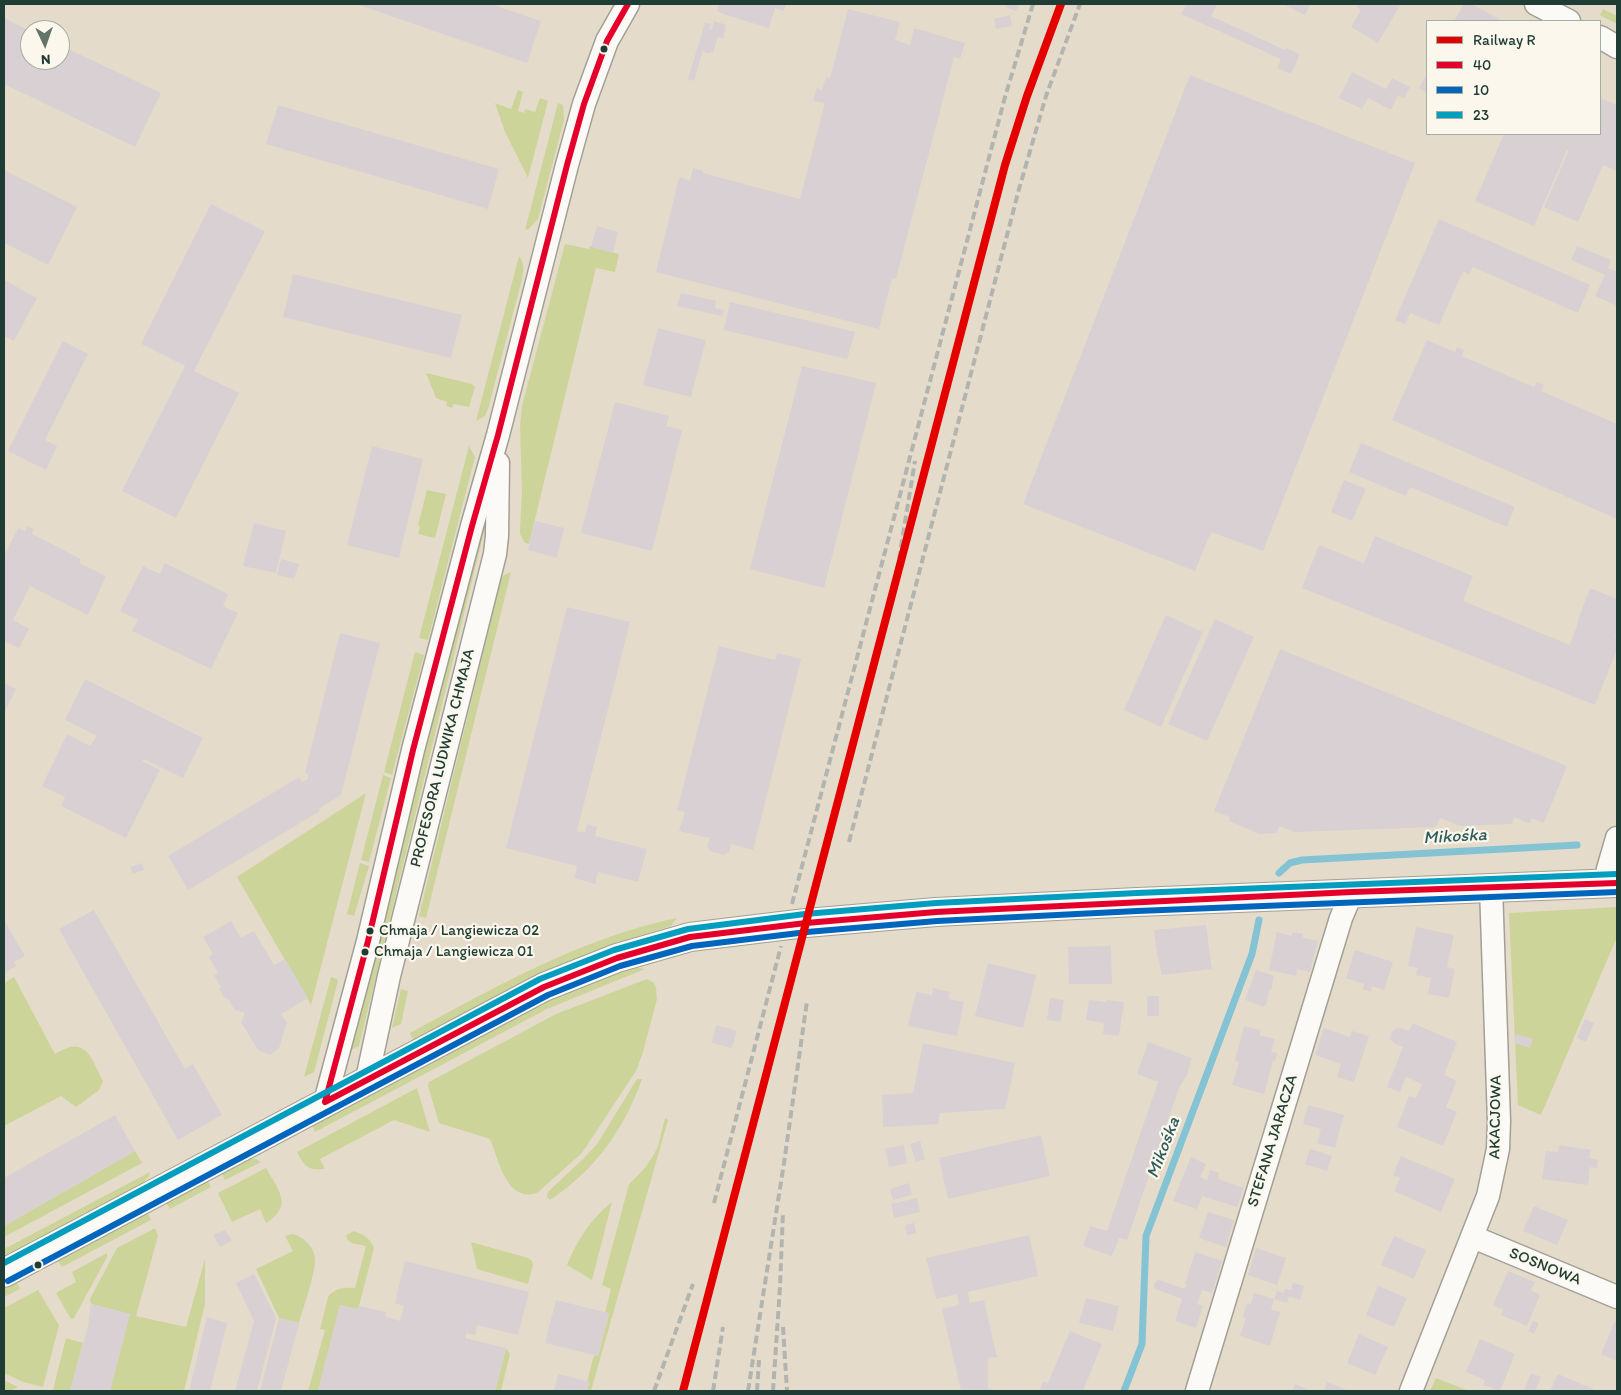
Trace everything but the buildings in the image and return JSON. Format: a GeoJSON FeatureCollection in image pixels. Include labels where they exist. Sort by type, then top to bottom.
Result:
{"type":"FeatureCollection","features":[{"type":"Feature","properties":{"kind":"street","name":"PROFESORA LUDWIKA CHMAJA"},"geometry":{"type":"LineString","coordinates":[[325,1102],[368,941],[413,750],[498,435],[584,104],[607,41],[628,4]]}},
{"type":"Feature","properties":{"kind":"street"},"geometry":{"type":"LineString","coordinates":[[1536,4],[1567,20]]}},
{"type":"Feature","properties":{"kind":"street"},"geometry":{"type":"LineString","coordinates":[[1601,38],[1617,47]]}},
{"type":"Feature","properties":{"kind":"street","name":"PROFESORA LUDWIKA CHMAJA"},"geometry":{"type":"LineString","coordinates":[[368,1079],[389,976],[495,554],[497,536],[498,435]]}},
{"type":"Feature","properties":{"kind":"street"},"geometry":{"type":"LineString","coordinates":[[4,1273],[544,987],[618,958],[690,937],[806,922],[936,912],[1352,892],[1612,883],[1608,869],[1617,838]]}},
{"type":"Feature","properties":{"kind":"street","name":"AKACJOWA"},"geometry":{"type":"LineString","coordinates":[[1411,1391],[1488,1196],[1498,1149],[1499,1121],[1491,887]]}},
{"type":"Feature","properties":{"kind":"street","name":"STEFANA JARACZA"},"geometry":{"type":"LineString","coordinates":[[1197,1391],[1341,918],[1352,892]]}},
{"type":"Feature","properties":{"kind":"street","name":"SOSNOWA"},"geometry":{"type":"LineString","coordinates":[[1473,1237],[1617,1296]]}},
{"type":"Feature","properties":{"kind":"green space"},"geometry":{"type":"Polygon","coordinates":[[[1603,9],[1617,16],[1617,24],[1600,15],[1603,9]]]}},
{"type":"Feature","properties":{"kind":"green space"},"geometry":{"type":"Polygon","coordinates":[[[518,90],[523,92],[518,111],[524,113],[525,109],[535,112],[540,98],[548,101],[528,178],[505,132],[495,103],[511,109],[518,90]]]}},
{"type":"Feature","properties":{"kind":"green space"},"geometry":{"type":"Polygon","coordinates":[[[558,103],[563,105],[564,120],[538,219],[529,229],[525,230],[558,103]]]}},
{"type":"Feature","properties":{"kind":"green space"},"geometry":{"type":"Polygon","coordinates":[[[565,244],[589,249],[591,246],[619,254],[615,272],[596,268],[529,544],[525,543],[520,534],[522,492],[520,426],[522,406],[565,244]]]}},
{"type":"Feature","properties":{"kind":"green space"},"geometry":{"type":"Polygon","coordinates":[[[519,256],[523,267],[521,283],[488,409],[485,416],[476,421],[519,256]]]}},
{"type":"Feature","properties":{"kind":"green space"},"geometry":{"type":"Polygon","coordinates":[[[426,373],[472,384],[475,387],[469,407],[454,404],[452,408],[446,406],[447,402],[436,398],[426,373]]]}},
{"type":"Feature","properties":{"kind":"green space"},"geometry":{"type":"Polygon","coordinates":[[[469,446],[475,457],[428,640],[419,638],[469,446]]]}},
{"type":"Feature","properties":{"kind":"green space"},"geometry":{"type":"Polygon","coordinates":[[[427,490],[446,494],[435,538],[418,534],[420,527],[418,525],[427,490]]]}},
{"type":"Feature","properties":{"kind":"green space"},"geometry":{"type":"Polygon","coordinates":[[[483,528],[485,528],[359,1046],[347,1052],[483,528]]]}},
{"type":"Feature","properties":{"kind":"green space"},"geometry":{"type":"Polygon","coordinates":[[[511,572],[426,918],[419,916],[501,579],[504,575],[511,572]]]}},
{"type":"Feature","properties":{"kind":"green space"},"geometry":{"type":"Polygon","coordinates":[[[415,652],[424,655],[392,775],[384,772],[415,652]]]}},
{"type":"Feature","properties":{"kind":"green space"},"geometry":{"type":"Polygon","coordinates":[[[383,775],[391,778],[369,862],[361,860],[383,775]]]}},
{"type":"Feature","properties":{"kind":"green space"},"geometry":{"type":"Polygon","coordinates":[[[366,793],[311,1005],[237,877],[366,793]]]}},
{"type":"Feature","properties":{"kind":"green space"},"geometry":{"type":"Polygon","coordinates":[[[360,863],[369,866],[354,916],[347,914],[360,863]]]}},
{"type":"Feature","properties":{"kind":"green space"},"geometry":{"type":"Polygon","coordinates":[[[1617,907],[1617,937],[1541,1115],[1518,1105],[1509,913],[1617,907]]]}},
{"type":"Feature","properties":{"kind":"green space"},"geometry":{"type":"Polygon","coordinates":[[[677,918],[671,926],[610,945],[535,975],[413,1040],[410,1033],[474,998],[539,966],[607,938],[677,918]]]}},
{"type":"Feature","properties":{"kind":"green space"},"geometry":{"type":"Polygon","coordinates":[[[633,967],[645,969],[547,1009],[315,1132],[312,1125],[544,1003],[633,967]]]}},
{"type":"Feature","properties":{"kind":"green space"},"geometry":{"type":"Polygon","coordinates":[[[14,977],[55,1054],[72,1047],[83,1049],[90,1056],[103,1081],[99,1090],[76,1107],[61,1096],[4,1126],[4,983],[14,977]]]}},
{"type":"Feature","properties":{"kind":"green space"},"geometry":{"type":"Polygon","coordinates":[[[331,977],[338,981],[314,1072],[304,1077],[331,977]]]}},
{"type":"Feature","properties":{"kind":"green space"},"geometry":{"type":"Polygon","coordinates":[[[647,979],[653,982],[656,987],[657,999],[636,1071],[582,1153],[537,1193],[526,1194],[518,1192],[511,1186],[505,1178],[490,1139],[439,1123],[428,1086],[429,1082],[556,1014],[647,979]]]}},
{"type":"Feature","properties":{"kind":"green space"},"geometry":{"type":"Polygon","coordinates":[[[401,989],[408,991],[401,1024],[392,1028],[401,989]]]}},
{"type":"Feature","properties":{"kind":"green space"},"geometry":{"type":"Polygon","coordinates":[[[637,1079],[642,1079],[635,1098],[617,1132],[581,1176],[550,1200],[547,1197],[548,1192],[597,1144],[637,1079]]]}},
{"type":"Feature","properties":{"kind":"green space"},"geometry":{"type":"Polygon","coordinates":[[[417,1088],[430,1132],[394,1120],[320,1159],[325,1169],[311,1168],[302,1161],[297,1152],[417,1088]]]}},
{"type":"Feature","properties":{"kind":"green space"},"geometry":{"type":"Polygon","coordinates":[[[665,1118],[668,1120],[591,1391],[587,1391],[589,1383],[587,1382],[594,1355],[598,1356],[609,1314],[605,1313],[611,1289],[602,1285],[629,1184],[644,1169],[653,1156],[658,1146],[665,1118]]]}},
{"type":"Feature","properties":{"kind":"green space"},"geometry":{"type":"Polygon","coordinates":[[[135,1151],[142,1163],[4,1237],[4,1226],[135,1151]]]}},
{"type":"Feature","properties":{"kind":"green space"},"geometry":{"type":"Polygon","coordinates":[[[249,1159],[256,1159],[261,1162],[225,1180],[222,1174],[249,1159]]]}},
{"type":"Feature","properties":{"kind":"green space"},"geometry":{"type":"Polygon","coordinates":[[[266,1168],[279,1190],[281,1197],[280,1210],[275,1217],[266,1223],[260,1209],[232,1222],[218,1193],[266,1168]]]}},
{"type":"Feature","properties":{"kind":"green space"},"geometry":{"type":"Polygon","coordinates":[[[150,1172],[142,1184],[4,1258],[4,1249],[150,1172]]]}},
{"type":"Feature","properties":{"kind":"green space"},"geometry":{"type":"Polygon","coordinates":[[[208,1181],[211,1187],[170,1209],[166,1203],[208,1181]]]}},
{"type":"Feature","properties":{"kind":"green space"},"geometry":{"type":"Polygon","coordinates":[[[612,1202],[592,1280],[567,1265],[585,1230],[612,1202]]]}},
{"type":"Feature","properties":{"kind":"green space"},"geometry":{"type":"Polygon","coordinates":[[[148,1213],[151,1220],[62,1267],[58,1261],[148,1213]]]}},
{"type":"Feature","properties":{"kind":"green space"},"geometry":{"type":"Polygon","coordinates":[[[155,1228],[158,1236],[136,1316],[186,1327],[205,1259],[205,1304],[184,1391],[110,1391],[130,1314],[91,1304],[90,1299],[117,1248],[155,1228]]]}},
{"type":"Feature","properties":{"kind":"green space"},"geometry":{"type":"Polygon","coordinates":[[[354,1231],[366,1237],[374,1248],[359,1306],[358,1309],[340,1305],[318,1391],[308,1391],[325,1330],[320,1329],[328,1297],[340,1289],[355,1288],[366,1246],[353,1244],[348,1241],[346,1235],[354,1231]]]}},
{"type":"Feature","properties":{"kind":"green space"},"geometry":{"type":"Polygon","coordinates":[[[293,1234],[301,1237],[308,1243],[313,1250],[315,1259],[299,1323],[279,1318],[256,1269],[293,1251],[285,1236],[293,1234]]]}},
{"type":"Feature","properties":{"kind":"green space"},"geometry":{"type":"Polygon","coordinates":[[[471,1242],[528,1258],[532,1261],[533,1265],[528,1284],[477,1269],[471,1242]]]}},
{"type":"Feature","properties":{"kind":"green space"},"geometry":{"type":"Polygon","coordinates":[[[107,1253],[107,1257],[74,1318],[71,1319],[56,1293],[76,1282],[72,1272],[107,1253]]]}},
{"type":"Feature","properties":{"kind":"green space"},"geometry":{"type":"Polygon","coordinates":[[[17,1282],[20,1289],[4,1297],[4,1289],[17,1282]]]}},
{"type":"Feature","properties":{"kind":"green space"},"geometry":{"type":"Polygon","coordinates":[[[38,1290],[59,1325],[43,1387],[23,1382],[4,1373],[4,1308],[38,1290]]]}},
{"type":"Feature","properties":{"kind":"green space"},"geometry":{"type":"Polygon","coordinates":[[[66,1338],[83,1343],[70,1391],[53,1390],[66,1338]]]}},
{"type":"Feature","properties":{"kind":"green space"},"geometry":{"type":"Polygon","coordinates":[[[506,1348],[510,1354],[501,1391],[495,1391],[506,1348]]]}},
{"type":"Feature","properties":{"kind":"green space"},"geometry":{"type":"Polygon","coordinates":[[[1436,1378],[1469,1391],[1430,1391],[1436,1378]]]}},
{"type":"Feature","properties":{"kind":"green space"},"geometry":{"type":"Polygon","coordinates":[[[4,1380],[18,1387],[10,1391],[4,1391],[4,1380]]]}},
{"type":"Feature","properties":{"kind":"waterway","name":"Mikośka"},"geometry":{"type":"LineString","coordinates":[[1279,873],[1290,863],[1302,860],[1577,845]]}},
{"type":"Feature","properties":{"kind":"waterway","name":"Mikośka"},"geometry":{"type":"LineString","coordinates":[[1124,1391],[1142,1344],[1146,1236],[1252,954],[1259,920]]}},
{"type":"Feature","properties":{"kind":"railway"},"geometry":{"type":"LineString","coordinates":[[792,904],[1005,97],[1033,4]]}},
{"type":"Feature","properties":{"kind":"railway"},"geometry":{"type":"LineString","coordinates":[[849,842],[1019,189],[1046,96],[1080,4]]}},
{"type":"Feature","properties":{"kind":"railway"},"geometry":{"type":"LineString","coordinates":[[897,571],[915,461]]}},
{"type":"Feature","properties":{"kind":"railway"},"geometry":{"type":"LineString","coordinates":[[714,1203],[781,946]]}},
{"type":"Feature","properties":{"kind":"railway"},"geometry":{"type":"LineString","coordinates":[[748,1391],[807,1001]]}},
{"type":"Feature","properties":{"kind":"railway"},"geometry":{"type":"LineString","coordinates":[[773,1391],[783,1212]]}},
{"type":"Feature","properties":{"kind":"railway"},"geometry":{"type":"LineString","coordinates":[[654,1391],[693,1284]]}},
{"type":"Feature","properties":{"kind":"railway"},"geometry":{"type":"LineString","coordinates":[[713,1391],[723,1327]]}},
{"type":"Feature","properties":{"kind":"railway"},"geometry":{"type":"LineString","coordinates":[[783,1327],[787,1391]]}},
{"type":"Feature","properties":{"kind":"railway"},"geometry":{"type":"LineString","coordinates":[[757,1391],[759,1360]]}},
{"type":"Feature","properties":{"kind":"rail line","name":"R"},"geometry":{"type":"LineString","coordinates":[[683,1391],[1005,165],[1027,96],[1061,4]]}},
{"type":"Feature","properties":{"kind":"transit line","name":"40"},"geometry":{"type":"LineString","coordinates":[[325,1102],[368,941],[413,750],[498,435],[567,165],[584,104],[607,41],[628,4]]}},
{"type":"Feature","properties":{"kind":"transit line","name":"23"},"geometry":{"type":"LineString","coordinates":[[4,1263],[540,979],[614,950],[688,929],[805,914],[936,903],[1617,874]]}},
{"type":"Feature","properties":{"kind":"transit line","name":"40"},"geometry":{"type":"LineString","coordinates":[[325,1102],[544,987],[617,958],[690,937],[806,923],[936,912],[1352,892],[1617,883]]}},
{"type":"Feature","properties":{"kind":"transit line","name":"10"},"geometry":{"type":"LineString","coordinates":[[8,1281],[548,995],[620,966],[692,946],[807,932],[937,921],[1617,892]]}},
{"type":"Feature","properties":{"kind":"place","name":"Chmaja / Langiewicza 02"},"geometry":{"type":"Point","coordinates":[370,931]}},
{"type":"Feature","properties":{"kind":"place","name":"Chmaja / Langiewicza 01"},"geometry":{"type":"Point","coordinates":[365,952]}}]}
